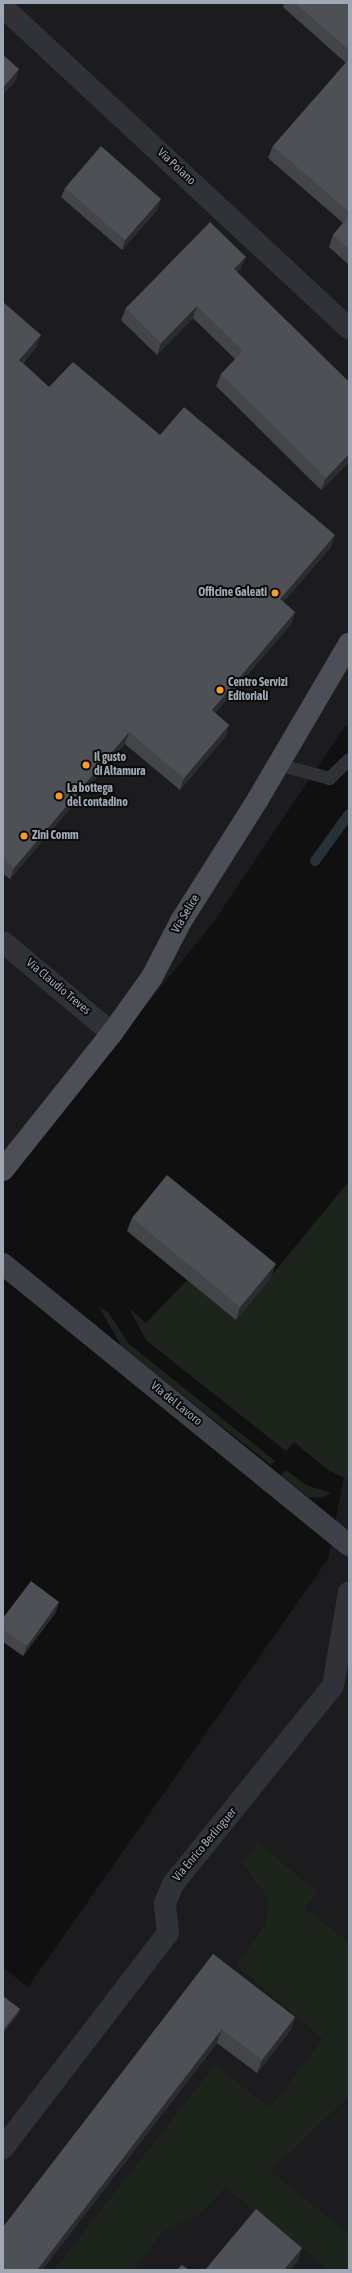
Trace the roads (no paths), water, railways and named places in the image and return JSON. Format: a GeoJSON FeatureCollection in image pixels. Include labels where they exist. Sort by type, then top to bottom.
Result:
{"type":"FeatureCollection","features":[{"type":"Feature","properties":{"kind":"main road","name":"Via Selice"},"geometry":{"type":"LineString","coordinates":[[3,1170],[112,1033],[152,977],[181,921],[278,764],[349,644]]}},
{"type":"Feature","properties":{"kind":"main road","name":"Via del Lavoro"},"geometry":{"type":"LineString","coordinates":[[3,1264],[349,1545]]}},
{"type":"Feature","properties":{"kind":"street","name":"Via Poiano"},"geometry":{"type":"LineString","coordinates":[[3,7],[349,328]]}},
{"type":"Feature","properties":{"kind":"street","name":"Via Claudio Treves"},"geometry":{"type":"LineString","coordinates":[[3,942],[112,1033]]}},
{"type":"Feature","properties":{"kind":"street","name":"Via Enrico Berlinguer"},"geometry":{"type":"LineString","coordinates":[[3,2148],[168,1933],[165,1903],[173,1884],[333,1686],[349,1592]]}},
{"type":"Feature","properties":{"kind":"lane"},"geometry":{"type":"LineString","coordinates":[[278,764],[329,778],[349,759]]}},
{"type":"Feature","properties":{"kind":"waterway"},"geometry":{"type":"LineString","coordinates":[[315,861],[349,814]]}},
{"type":"Feature","properties":{"kind":"place","name":"Officine Galeati"},"geometry":{"type":"Point","coordinates":[275,593]}},
{"type":"Feature","properties":{"kind":"place","name":"Centro Servizi Editoriali"},"geometry":{"type":"Point","coordinates":[220,690]}},
{"type":"Feature","properties":{"kind":"place","name":"Il gusto di Altamura"},"geometry":{"type":"Point","coordinates":[86,765]}},
{"type":"Feature","properties":{"kind":"place","name":"La bottega del contadino"},"geometry":{"type":"Point","coordinates":[59,796]}},
{"type":"Feature","properties":{"kind":"place","name":"Zini Comm"},"geometry":{"type":"Point","coordinates":[24,836]}}]}
